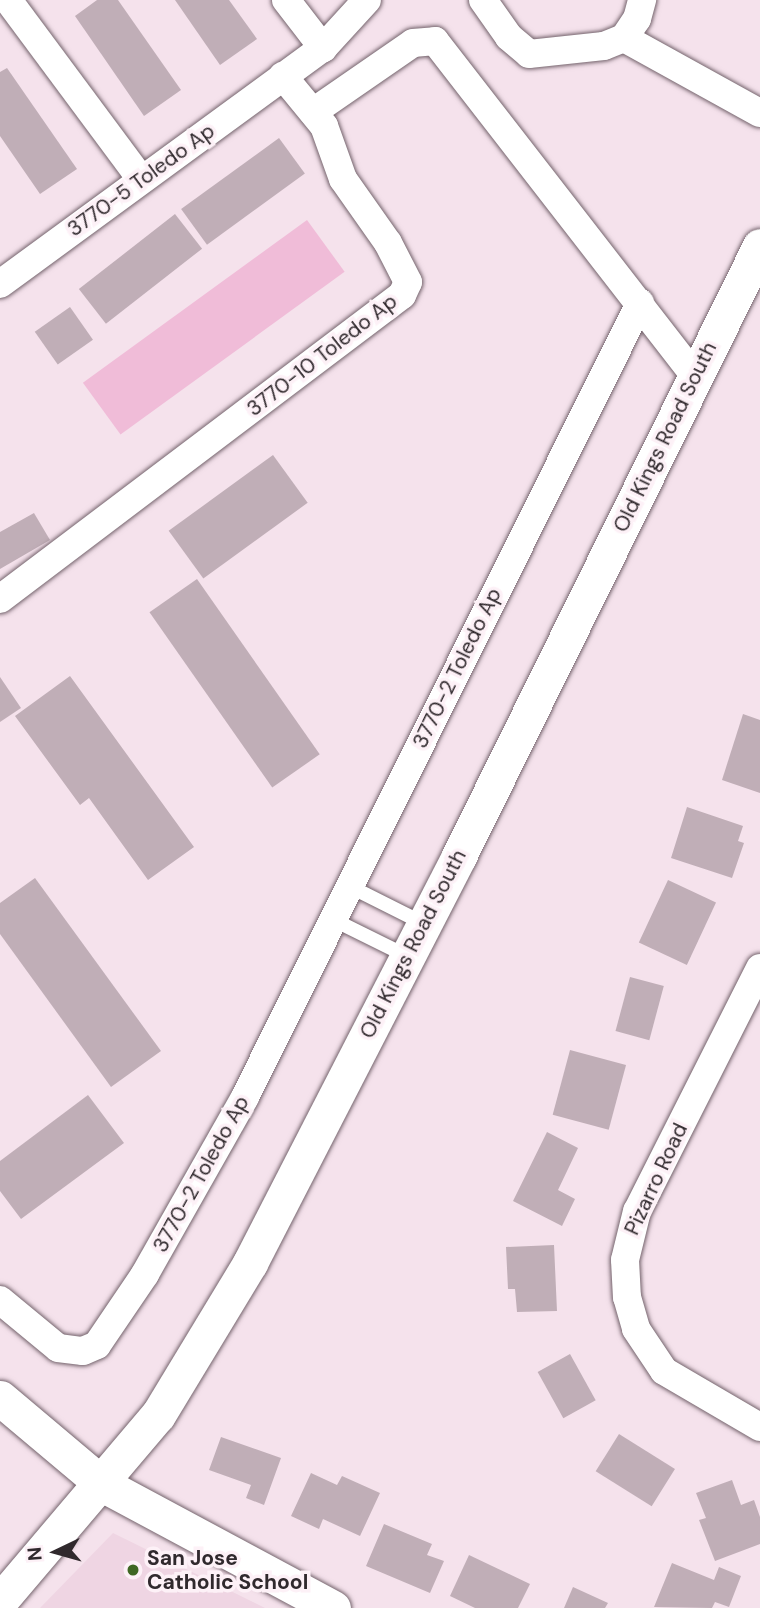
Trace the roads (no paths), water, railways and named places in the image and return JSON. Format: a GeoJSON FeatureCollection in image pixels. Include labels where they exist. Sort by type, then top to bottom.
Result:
{"type":"FeatureCollection","features":[{"type":"Feature","properties":{"kind":"street"},"geometry":{"type":"LineString","coordinates":[[8,0],[141,179]]}},
{"type":"Feature","properties":{"kind":"street"},"geometry":{"type":"LineString","coordinates":[[286,0],[323,48]]}},
{"type":"Feature","properties":{"kind":"street"},"geometry":{"type":"LineString","coordinates":[[283,76],[323,48],[367,0]]}},
{"type":"Feature","properties":{"kind":"street"},"geometry":{"type":"LineString","coordinates":[[483,0],[509,37],[529,54],[604,46],[624,38],[638,19],[642,0]]}},
{"type":"Feature","properties":{"kind":"street"},"geometry":{"type":"LineString","coordinates":[[624,38],[760,113]]}},
{"type":"Feature","properties":{"kind":"street"},"geometry":{"type":"LineString","coordinates":[[313,112],[413,43],[435,41],[695,376]]}},
{"type":"Feature","properties":{"kind":"street","name":"3770-5 Toledo Ap"},"geometry":{"type":"LineString","coordinates":[[0,285],[283,76]]}},
{"type":"Feature","properties":{"kind":"street","name":"3770-10 Toledo Ap"},"geometry":{"type":"LineString","coordinates":[[0,599],[402,295],[408,282],[388,243],[343,179],[331,143],[313,112],[283,76]]}},
{"type":"Feature","properties":{"kind":"street","name":"Old Kings Road South"},"geometry":{"type":"LineString","coordinates":[[0,1601],[158,1415],[250,1263],[424,923],[760,246]]}},
{"type":"Feature","properties":{"kind":"street","name":"3770-2 Toledo Ap"},"geometry":{"type":"LineString","coordinates":[[0,1300],[58,1348],[83,1351],[97,1345],[188,1202],[640,303]]}},
{"type":"Feature","properties":{"kind":"street","name":"Pizarro Road"},"geometry":{"type":"LineString","coordinates":[[760,968],[636,1211],[625,1260],[627,1297],[648,1352],[664,1371],[760,1427]]}},
{"type":"Feature","properties":{"kind":"street"},"geometry":{"type":"LineString","coordinates":[[0,1398],[102,1484],[333,1608]]}},
{"type":"Feature","properties":{"kind":"lane"},"geometry":{"type":"LineString","coordinates":[[349,886],[424,923]]}},
{"type":"Feature","properties":{"kind":"lane"},"geometry":{"type":"LineString","coordinates":[[332,919],[407,956]]}},
{"type":"Feature","properties":{"kind":"place","name":"San Jose Catholic School"},"geometry":{"type":"Point","coordinates":[133,1570]}}]}
